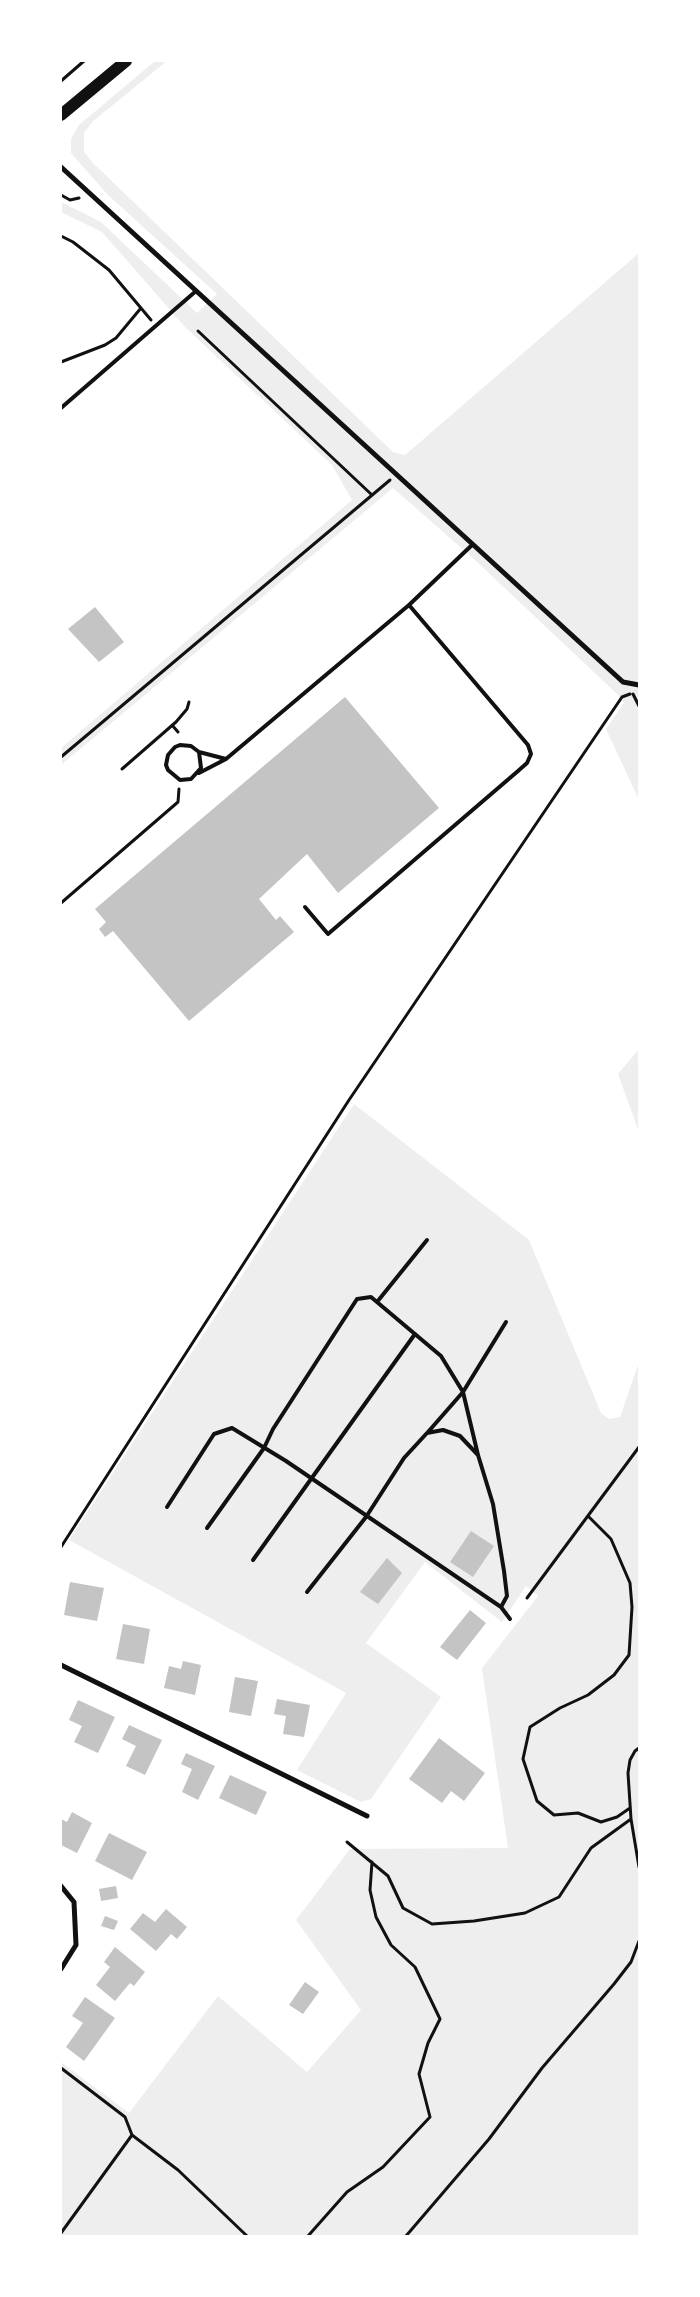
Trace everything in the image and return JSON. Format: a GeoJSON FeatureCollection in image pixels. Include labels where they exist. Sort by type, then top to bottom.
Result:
{"type":"FeatureCollection","features":[{"type":"Feature","properties":{"kind":"main road"},"geometry":{"type":"LineString","coordinates":[[61,115],[126,61]]}},
{"type":"Feature","properties":{"kind":"street"},"geometry":{"type":"LineString","coordinates":[[61,168],[623,682],[639,685]]}},
{"type":"Feature","properties":{"kind":"street"},"geometry":{"type":"LineString","coordinates":[[61,1665],[367,1816]]}},
{"type":"Feature","properties":{"kind":"street"},"geometry":{"type":"LineString","coordinates":[[61,1886],[74,1902],[76,1945],[61,1969]]}},
{"type":"Feature","properties":{"kind":"lane"},"geometry":{"type":"LineString","coordinates":[[61,408],[196,291]]}},
{"type":"Feature","properties":{"kind":"lane"},"geometry":{"type":"LineString","coordinates":[[226,759],[199,752],[185,744],[170,750],[166,765],[171,775],[180,780],[191,779],[226,759],[409,605],[472,545]]}},
{"type":"Feature","properties":{"kind":"lane"},"geometry":{"type":"LineString","coordinates":[[306,907],[328,934],[518,771],[527,763],[531,754],[528,745],[409,605]]}},
{"type":"Feature","properties":{"kind":"lane"},"geometry":{"type":"LineString","coordinates":[[199,752],[202,762],[199,773]]}},
{"type":"Feature","properties":{"kind":"lane"},"geometry":{"type":"LineString","coordinates":[[377,1302],[427,1240]]}},
{"type":"Feature","properties":{"kind":"lane"},"geometry":{"type":"LineString","coordinates":[[207,1528],[264,1448],[273,1429],[357,1299],[371,1297],[441,1356],[463,1392],[478,1455],[493,1504],[504,1571],[506,1596],[501,1607]]}},
{"type":"Feature","properties":{"kind":"lane"},"geometry":{"type":"LineString","coordinates":[[307,1592],[366,1517],[404,1458],[463,1392],[506,1322]]}},
{"type":"Feature","properties":{"kind":"lane"},"geometry":{"type":"LineString","coordinates":[[253,1560],[415,1334]]}},
{"type":"Feature","properties":{"kind":"lane"},"geometry":{"type":"LineString","coordinates":[[167,1507],[214,1434],[232,1428],[501,1607],[510,1619]]}},
{"type":"Feature","properties":{"kind":"lane"},"geometry":{"type":"LineString","coordinates":[[427,1433],[443,1430],[460,1436],[478,1455]]}},
{"type":"Feature","properties":{"kind":"path"},"geometry":{"type":"LineString","coordinates":[[61,81],[84,61]]}},
{"type":"Feature","properties":{"kind":"path"},"geometry":{"type":"LineString","coordinates":[[61,196],[70,200],[90,194]]}},
{"type":"Feature","properties":{"kind":"path"},"geometry":{"type":"LineString","coordinates":[[61,236],[73,242],[109,270],[141,308],[116,338],[105,345],[61,362]]}},
{"type":"Feature","properties":{"kind":"path"},"geometry":{"type":"LineString","coordinates":[[198,331],[372,495]]}},
{"type":"Feature","properties":{"kind":"path"},"geometry":{"type":"LineString","coordinates":[[61,757],[396,475]]}},
{"type":"Feature","properties":{"kind":"path"},"geometry":{"type":"LineString","coordinates":[[61,1547],[360,1084],[622,698],[633,692]]}},
{"type":"Feature","properties":{"kind":"path"},"geometry":{"type":"LineString","coordinates":[[122,769],[188,709],[189,702]]}},
{"type":"Feature","properties":{"kind":"path"},"geometry":{"type":"LineString","coordinates":[[172,725],[178,732]]}},
{"type":"Feature","properties":{"kind":"path"},"geometry":{"type":"LineString","coordinates":[[160,736],[165,743]]}},
{"type":"Feature","properties":{"kind":"path"},"geometry":{"type":"LineString","coordinates":[[61,902],[178,802],[180,780]]}},
{"type":"Feature","properties":{"kind":"path"},"geometry":{"type":"LineString","coordinates":[[527,1598],[639,1447]]}},
{"type":"Feature","properties":{"kind":"path"},"geometry":{"type":"LineString","coordinates":[[588,1516],[611,1539],[630,1583],[632,1607],[629,1655],[614,1675],[588,1695],[560,1708],[530,1727],[523,1759],[537,1801],[554,1815],[578,1813],[601,1822],[617,1817],[630,1808]]}},
{"type":"Feature","properties":{"kind":"path"},"geometry":{"type":"LineString","coordinates":[[639,1748],[630,1760],[628,1772],[631,1819],[639,1867]]}},
{"type":"Feature","properties":{"kind":"path"},"geometry":{"type":"LineString","coordinates":[[347,1842],[388,1876],[403,1908],[432,1924],[474,1921],[525,1913],[559,1897],[591,1848],[631,1819]]}},
{"type":"Feature","properties":{"kind":"path"},"geometry":{"type":"LineString","coordinates":[[308,2236],[347,2192],[383,2167],[430,2117],[419,2074],[428,2043],[440,2019],[414,1967],[391,1945],[376,1917],[370,1890],[372,1862]]}},
{"type":"Feature","properties":{"kind":"path"},"geometry":{"type":"LineString","coordinates":[[406,2236],[489,2138],[542,2068],[614,1984],[631,1962],[639,1941]]}},
{"type":"Feature","properties":{"kind":"path"},"geometry":{"type":"LineString","coordinates":[[61,2068],[126,2117],[132,2135],[178,2170],[248,2236]]}},
{"type":"Feature","properties":{"kind":"path"},"geometry":{"type":"LineString","coordinates":[[61,2233],[132,2135]]}},
{"type":"Feature","properties":{"kind":"shaded area"},"geometry":{"type":"Polygon","coordinates":[[[155,61],[167,61],[93,121],[84,133],[84,152],[93,163],[393,452],[405,455],[639,253],[639,800],[606,729],[624,703],[617,694],[475,560],[393,488],[61,765],[61,748],[352,500],[332,465],[185,327],[102,232],[61,212],[61,202],[101,222],[197,313],[217,294],[108,195],[71,153],[71,139],[79,125],[155,61]]]}},
{"type":"Feature","properties":{"kind":"shaded area"},"geometry":{"type":"Polygon","coordinates":[[[639,1049],[639,1132],[618,1074],[639,1049]]]}},
{"type":"Feature","properties":{"kind":"shaded area"},"geometry":{"type":"Polygon","coordinates":[[[354,1104],[529,1240],[601,1413],[609,1419],[620,1417],[639,1362],[639,2236],[61,2236],[61,2062],[129,2113],[218,1996],[307,2072],[361,2010],[296,1920],[350,1849],[508,1848],[482,1668],[538,1596],[526,1586],[502,1622],[425,1562],[366,1643],[441,1697],[371,1799],[361,1802],[297,1770],[346,1693],[69,1540],[354,1104]]]}},
{"type":"Feature","properties":{"kind":"building"},"geometry":{"type":"Polygon","coordinates":[[[95,607],[124,642],[99,662],[68,629],[95,607]]]}},
{"type":"Feature","properties":{"kind":"building"},"geometry":{"type":"Polygon","coordinates":[[[345,697],[439,808],[338,893],[307,854],[259,899],[276,920],[280,916],[294,932],[189,1021],[113,931],[105,937],[99,929],[106,922],[95,909],[345,697]]]}},
{"type":"Feature","properties":{"kind":"building"},"geometry":{"type":"Polygon","coordinates":[[[471,1531],[494,1546],[473,1577],[450,1562],[471,1531]]]}},
{"type":"Feature","properties":{"kind":"building"},"geometry":{"type":"Polygon","coordinates":[[[387,1558],[402,1573],[378,1604],[360,1592],[387,1558]]]}},
{"type":"Feature","properties":{"kind":"building"},"geometry":{"type":"Polygon","coordinates":[[[70,1582],[104,1588],[97,1621],[64,1615],[70,1582]]]}},
{"type":"Feature","properties":{"kind":"building"},"geometry":{"type":"Polygon","coordinates":[[[470,1610],[486,1623],[457,1660],[440,1647],[470,1610]]]}},
{"type":"Feature","properties":{"kind":"building"},"geometry":{"type":"Polygon","coordinates":[[[123,1624],[150,1629],[144,1664],[116,1659],[123,1624]]]}},
{"type":"Feature","properties":{"kind":"building"},"geometry":{"type":"Polygon","coordinates":[[[183,1661],[201,1665],[195,1695],[164,1688],[169,1666],[181,1669],[183,1661]]]}},
{"type":"Feature","properties":{"kind":"building"},"geometry":{"type":"Polygon","coordinates":[[[235,1677],[258,1681],[251,1716],[229,1712],[235,1677]]]}},
{"type":"Feature","properties":{"kind":"building"},"geometry":{"type":"Polygon","coordinates":[[[277,1699],[310,1705],[304,1737],[283,1734],[286,1716],[274,1714],[277,1699]]]}},
{"type":"Feature","properties":{"kind":"building"},"geometry":{"type":"Polygon","coordinates":[[[78,1700],[115,1717],[98,1753],[74,1742],[82,1726],[69,1720],[78,1700]]]}},
{"type":"Feature","properties":{"kind":"building"},"geometry":{"type":"Polygon","coordinates":[[[129,1725],[162,1740],[145,1775],[126,1766],[136,1746],[122,1739],[129,1725]]]}},
{"type":"Feature","properties":{"kind":"building"},"geometry":{"type":"Polygon","coordinates":[[[439,1738],[485,1773],[464,1801],[451,1791],[442,1803],[409,1779],[439,1738]]]}},
{"type":"Feature","properties":{"kind":"building"},"geometry":{"type":"Polygon","coordinates":[[[186,1753],[215,1766],[198,1800],[182,1792],[192,1769],[181,1764],[186,1753]]]}},
{"type":"Feature","properties":{"kind":"building"},"geometry":{"type":"Polygon","coordinates":[[[230,1775],[267,1792],[256,1815],[219,1798],[230,1775]]]}},
{"type":"Feature","properties":{"kind":"building"},"geometry":{"type":"Polygon","coordinates":[[[72,1812],[92,1823],[77,1853],[61,1845],[61,1819],[67,1822],[72,1812]]]}},
{"type":"Feature","properties":{"kind":"building"},"geometry":{"type":"Polygon","coordinates":[[[109,1833],[147,1852],[132,1880],[95,1861],[109,1833]]]}},
{"type":"Feature","properties":{"kind":"building"},"geometry":{"type":"Polygon","coordinates":[[[116,1886],[118,1898],[101,1901],[99,1889],[116,1886]]]}},
{"type":"Feature","properties":{"kind":"building"},"geometry":{"type":"Polygon","coordinates":[[[166,1909],[187,1927],[177,1939],[171,1934],[156,1951],[130,1929],[143,1913],[155,1922],[166,1909]]]}},
{"type":"Feature","properties":{"kind":"building"},"geometry":{"type":"Polygon","coordinates":[[[105,1916],[118,1921],[114,1930],[101,1926],[105,1916]]]}},
{"type":"Feature","properties":{"kind":"building"},"geometry":{"type":"Polygon","coordinates":[[[115,1947],[145,1972],[134,1986],[130,1983],[115,2001],[96,1985],[110,1967],[104,1962],[115,1947]]]}},
{"type":"Feature","properties":{"kind":"building"},"geometry":{"type":"Polygon","coordinates":[[[305,1982],[319,1992],[303,2014],[289,2005],[305,1982]]]}},
{"type":"Feature","properties":{"kind":"building"},"geometry":{"type":"Polygon","coordinates":[[[85,1997],[115,2018],[84,2061],[66,2047],[83,2023],[72,2016],[85,1997]]]}}]}
